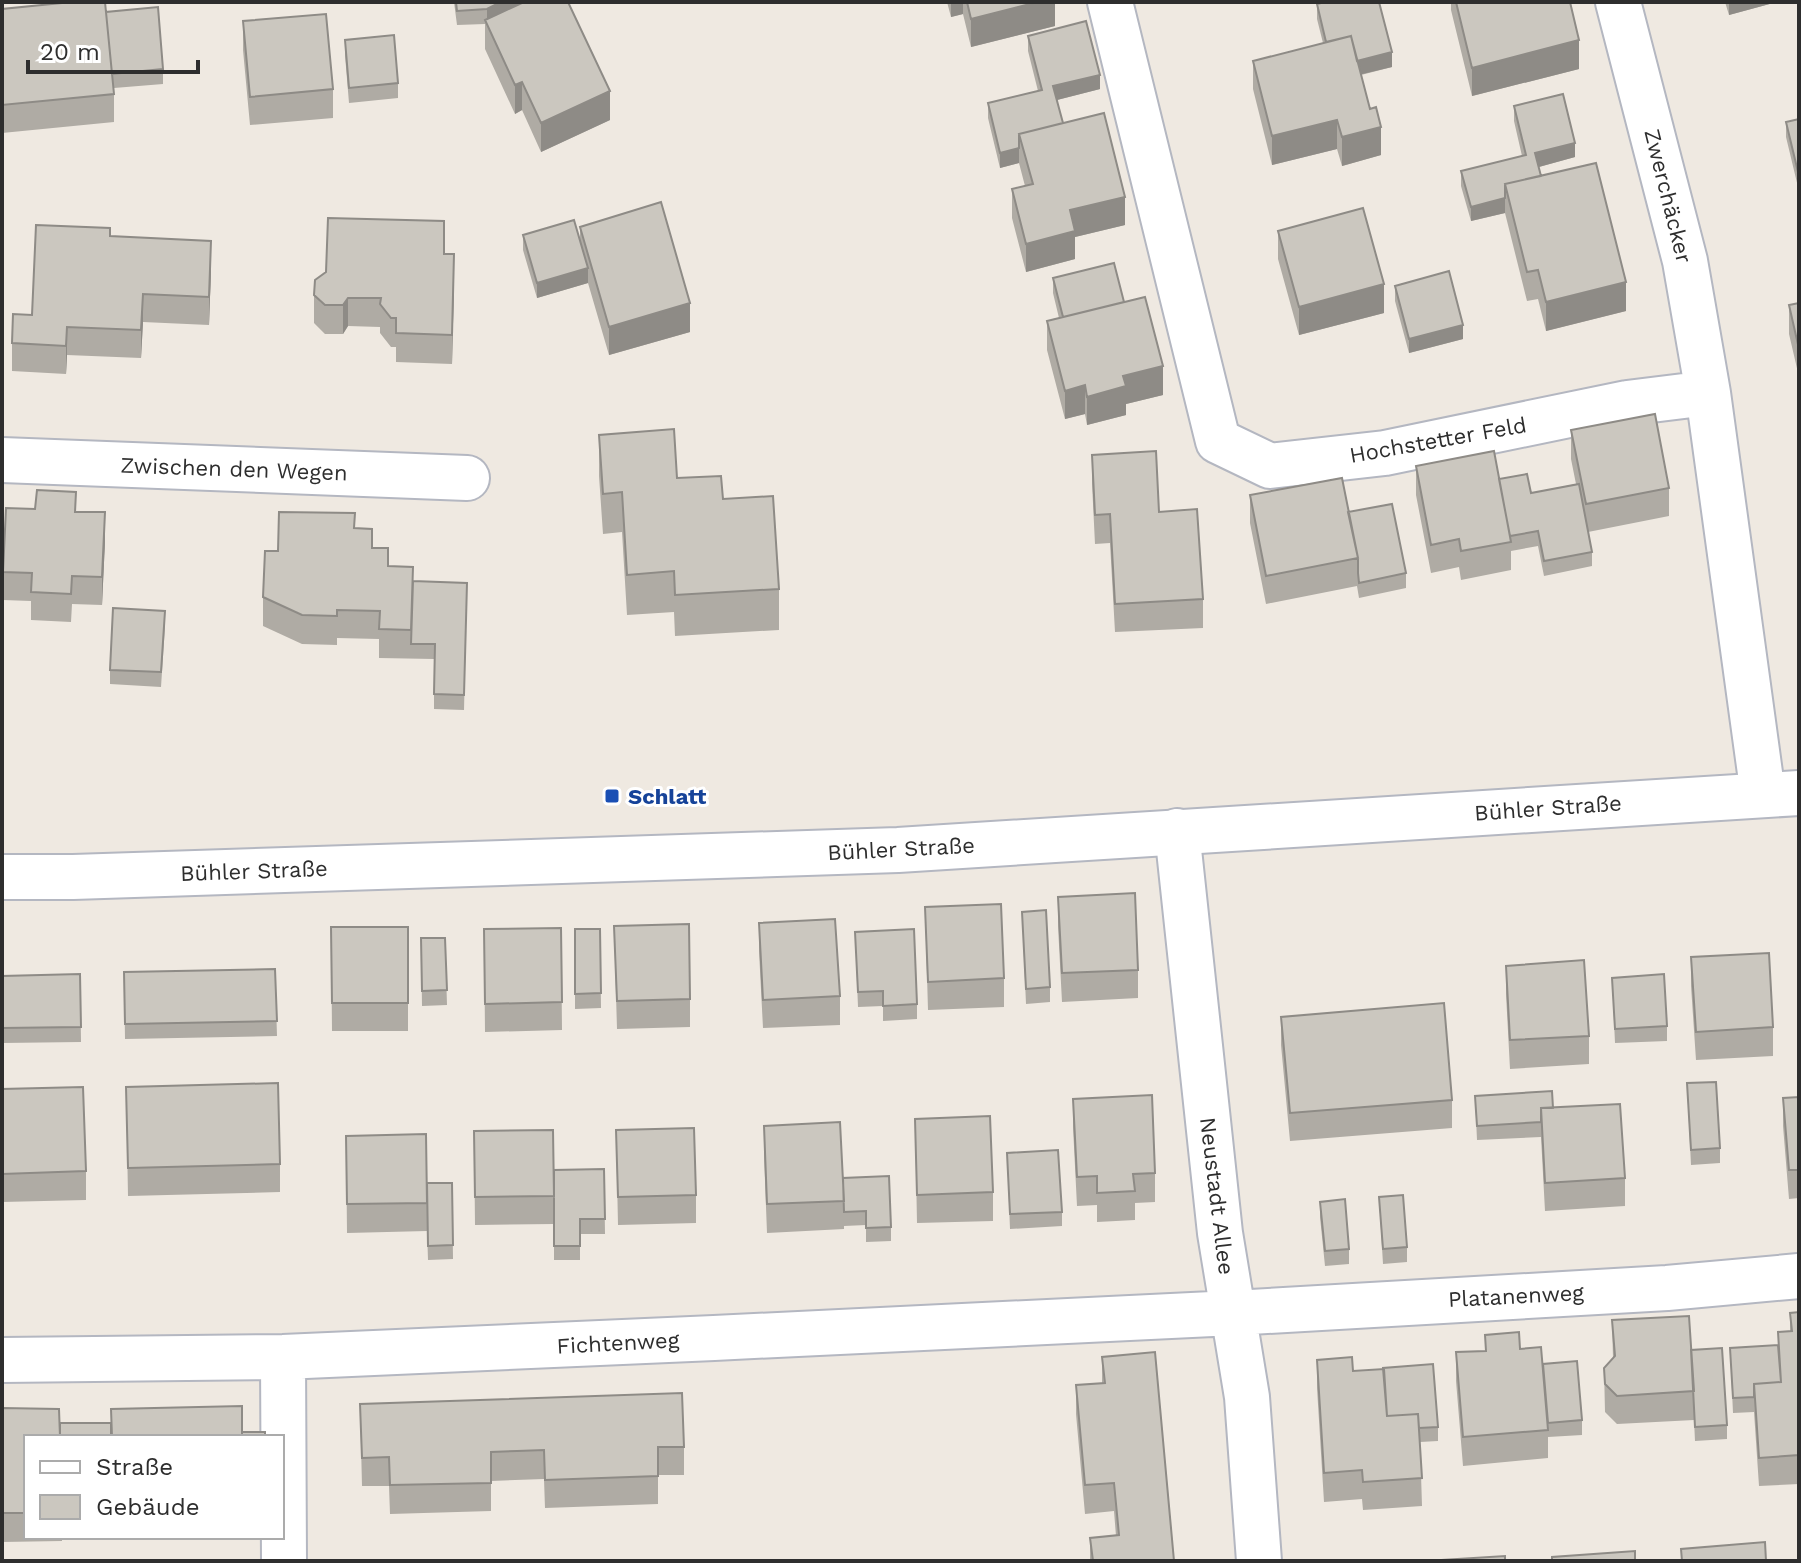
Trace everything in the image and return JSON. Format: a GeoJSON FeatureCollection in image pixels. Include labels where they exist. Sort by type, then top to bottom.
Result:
{"type":"FeatureCollection","features":[{"type":"Feature","properties":{"kind":"street","name":"Hochstetter Feld"},"geometry":{"type":"LineString","coordinates":[[1110,2],[1218,441],[1270,466],[1385,453],[1627,403],[1708,393]]}},
{"type":"Feature","properties":{"kind":"street","name":"Zwerchäcker"},"geometry":{"type":"LineString","coordinates":[[1618,2],[1685,261],[1708,393]]}},
{"type":"Feature","properties":{"kind":"street"},"geometry":{"type":"LineString","coordinates":[[1708,393],[1781,794]]}},
{"type":"Feature","properties":{"kind":"street","name":"Zwischen den Wegen"},"geometry":{"type":"LineString","coordinates":[[2,460],[467,478]]}},
{"type":"Feature","properties":{"kind":"street","name":"Bühler Straße"},"geometry":{"type":"LineString","coordinates":[[2,877],[898,850],[1781,794]]}},
{"type":"Feature","properties":{"kind":"street","name":"Neustadt Allee"},"geometry":{"type":"LineString","coordinates":[[1177,831],[1220,1233],[1247,1397],[1259,1561]]}},
{"type":"Feature","properties":{"kind":"street","name":"Platanenweg"},"geometry":{"type":"LineString","coordinates":[[1233,1313],[1667,1288],[1799,1276]]}},
{"type":"Feature","properties":{"kind":"street","name":"Fichtenweg"},"geometry":{"type":"LineString","coordinates":[[2,1360],[283,1357],[1233,1313]]}},
{"type":"Feature","properties":{"kind":"street"},"geometry":{"type":"LineString","coordinates":[[283,1357],[283,1435]]}},
{"type":"Feature","properties":{"kind":"street"},"geometry":{"type":"LineString","coordinates":[[284,1539],[284,1561]]}},
{"type":"Feature","properties":{"kind":"building"},"geometry":{"type":"Polygon","coordinates":[[[105,2],[114,94],[2,105],[2,9],[105,2]]]}},
{"type":"Feature","properties":{"kind":"building"},"geometry":{"type":"Polygon","coordinates":[[[456,2],[501,2],[487,9],[457,11],[456,2]]]}},
{"type":"Feature","properties":{"kind":"building"},"geometry":{"type":"Polygon","coordinates":[[[524,2],[568,2],[610,91],[541,123],[522,82],[515,85],[485,20],[524,2]]]}},
{"type":"Feature","properties":{"kind":"building"},"geometry":{"type":"Polygon","coordinates":[[[967,2],[1038,2],[971,19],[967,2]]]}},
{"type":"Feature","properties":{"kind":"building"},"geometry":{"type":"Polygon","coordinates":[[[1379,2],[1392,52],[1357,61],[1351,36],[1326,42],[1317,4],[1379,2]]]}},
{"type":"Feature","properties":{"kind":"building"},"geometry":{"type":"Polygon","coordinates":[[[1456,2],[1570,2],[1579,40],[1472,68],[1456,2]]]}},
{"type":"Feature","properties":{"kind":"building"},"geometry":{"type":"Polygon","coordinates":[[[158,7],[163,69],[112,74],[106,12],[158,7]]]}},
{"type":"Feature","properties":{"kind":"building"},"geometry":{"type":"Polygon","coordinates":[[[326,14],[333,89],[250,97],[243,21],[326,14]]]}},
{"type":"Feature","properties":{"kind":"building"},"geometry":{"type":"Polygon","coordinates":[[[1086,21],[1100,75],[1053,86],[1063,123],[1019,134],[1019,148],[1000,153],[988,103],[1042,90],[1028,36],[1086,21]]]}},
{"type":"Feature","properties":{"kind":"building"},"geometry":{"type":"Polygon","coordinates":[[[394,35],[398,83],[349,88],[345,40],[394,35]]]}},
{"type":"Feature","properties":{"kind":"building"},"geometry":{"type":"Polygon","coordinates":[[[1351,36],[1370,109],[1376,107],[1381,127],[1342,137],[1337,120],[1272,136],[1253,61],[1351,36]]]}},
{"type":"Feature","properties":{"kind":"building"},"geometry":{"type":"Polygon","coordinates":[[[1563,94],[1575,143],[1535,153],[1541,176],[1505,184],[1505,198],[1471,207],[1461,171],[1526,155],[1514,106],[1563,94]]]}},
{"type":"Feature","properties":{"kind":"building"},"geometry":{"type":"Polygon","coordinates":[[[1104,113],[1125,197],[1070,210],[1075,231],[1026,244],[1012,189],[1033,184],[1019,134],[1104,113]]]}},
{"type":"Feature","properties":{"kind":"building"},"geometry":{"type":"Polygon","coordinates":[[[1799,119],[1799,172],[1798,172],[1786,122],[1799,119]]]}},
{"type":"Feature","properties":{"kind":"building"},"geometry":{"type":"Polygon","coordinates":[[[1596,163],[1626,282],[1546,302],[1538,270],[1527,272],[1505,184],[1596,163]]]}},
{"type":"Feature","properties":{"kind":"building"},"geometry":{"type":"Polygon","coordinates":[[[661,202],[690,303],[609,327],[580,227],[661,202]]]}},
{"type":"Feature","properties":{"kind":"building"},"geometry":{"type":"Polygon","coordinates":[[[1363,208],[1384,284],[1299,307],[1278,231],[1363,208]]]}},
{"type":"Feature","properties":{"kind":"building"},"geometry":{"type":"Polygon","coordinates":[[[328,218],[444,221],[444,254],[454,254],[452,335],[396,333],[396,318],[391,318],[380,304],[381,298],[348,298],[343,305],[325,305],[314,295],[315,280],[326,272],[328,218]]]}},
{"type":"Feature","properties":{"kind":"building"},"geometry":{"type":"Polygon","coordinates":[[[574,220],[588,268],[537,283],[523,235],[574,220]]]}},
{"type":"Feature","properties":{"kind":"building"},"geometry":{"type":"Polygon","coordinates":[[[36,225],[110,228],[110,236],[211,241],[209,297],[143,294],[141,330],[67,327],[66,346],[12,343],[13,314],[32,315],[36,225]]]}},
{"type":"Feature","properties":{"kind":"building"},"geometry":{"type":"Polygon","coordinates":[[[1114,263],[1124,302],[1063,317],[1053,278],[1114,263]]]}},
{"type":"Feature","properties":{"kind":"building"},"geometry":{"type":"Polygon","coordinates":[[[1449,271],[1463,325],[1409,339],[1395,286],[1449,271]]]}},
{"type":"Feature","properties":{"kind":"building"},"geometry":{"type":"Polygon","coordinates":[[[1145,297],[1163,366],[1123,376],[1126,386],[1087,397],[1085,385],[1065,391],[1047,321],[1145,297]]]}},
{"type":"Feature","properties":{"kind":"building"},"geometry":{"type":"Polygon","coordinates":[[[1799,303],[1799,349],[1789,305],[1799,303]]]}},
{"type":"Feature","properties":{"kind":"building"},"geometry":{"type":"Polygon","coordinates":[[[1655,414],[1669,488],[1586,504],[1571,430],[1655,414]]]}},
{"type":"Feature","properties":{"kind":"building"},"geometry":{"type":"Polygon","coordinates":[[[674,429],[677,478],[721,476],[723,499],[773,496],[779,589],[675,595],[674,571],[627,575],[622,492],[603,494],[599,435],[674,429]]]}},
{"type":"Feature","properties":{"kind":"building"},"geometry":{"type":"Polygon","coordinates":[[[1156,451],[1159,512],[1197,509],[1203,599],[1115,604],[1110,514],[1095,515],[1092,455],[1156,451]]]}},
{"type":"Feature","properties":{"kind":"building"},"geometry":{"type":"Polygon","coordinates":[[[1494,451],[1511,542],[1461,551],[1459,539],[1431,545],[1416,466],[1494,451]]]}},
{"type":"Feature","properties":{"kind":"building"},"geometry":{"type":"Polygon","coordinates":[[[1527,474],[1531,493],[1579,484],[1592,552],[1544,561],[1538,531],[1510,536],[1499,479],[1527,474]]]}},
{"type":"Feature","properties":{"kind":"building"},"geometry":{"type":"Polygon","coordinates":[[[1342,478],[1358,558],[1266,576],[1250,495],[1342,478]]]}},
{"type":"Feature","properties":{"kind":"building"},"geometry":{"type":"Polygon","coordinates":[[[37,490],[76,492],[75,512],[105,512],[102,577],[72,576],[71,594],[31,592],[32,573],[3,572],[6,508],[35,509],[37,490]]]}},
{"type":"Feature","properties":{"kind":"building"},"geometry":{"type":"Polygon","coordinates":[[[1392,504],[1406,573],[1359,583],[1358,558],[1348,512],[1392,504]]]}},
{"type":"Feature","properties":{"kind":"building"},"geometry":{"type":"Polygon","coordinates":[[[279,512],[355,513],[354,528],[372,529],[372,548],[388,548],[388,566],[413,567],[411,630],[379,629],[380,611],[337,610],[337,616],[302,615],[263,597],[265,551],[278,551],[279,512]]]}},
{"type":"Feature","properties":{"kind":"building"},"geometry":{"type":"Polygon","coordinates":[[[413,581],[467,583],[464,695],[434,694],[435,644],[411,644],[413,581]]]}},
{"type":"Feature","properties":{"kind":"building"},"geometry":{"type":"Polygon","coordinates":[[[113,608],[165,611],[161,672],[110,670],[113,608]]]}},
{"type":"Feature","properties":{"kind":"building"},"geometry":{"type":"Polygon","coordinates":[[[1135,893],[1138,970],[1062,973],[1058,897],[1135,893]]]}},
{"type":"Feature","properties":{"kind":"building"},"geometry":{"type":"Polygon","coordinates":[[[1001,904],[1004,978],[928,982],[925,907],[1001,904]]]}},
{"type":"Feature","properties":{"kind":"building"},"geometry":{"type":"Polygon","coordinates":[[[1046,910],[1050,987],[1026,989],[1022,912],[1046,910]]]}},
{"type":"Feature","properties":{"kind":"building"},"geometry":{"type":"Polygon","coordinates":[[[835,919],[840,996],[763,1000],[759,923],[835,919]]]}},
{"type":"Feature","properties":{"kind":"building"},"geometry":{"type":"Polygon","coordinates":[[[689,924],[690,999],[617,1001],[614,926],[689,924]]]}},
{"type":"Feature","properties":{"kind":"building"},"geometry":{"type":"Polygon","coordinates":[[[331,927],[408,927],[408,1003],[332,1003],[331,927]]]}},
{"type":"Feature","properties":{"kind":"building"},"geometry":{"type":"Polygon","coordinates":[[[561,928],[562,1002],[485,1004],[484,929],[561,928]]]}},
{"type":"Feature","properties":{"kind":"building"},"geometry":{"type":"Polygon","coordinates":[[[575,929],[600,929],[601,993],[575,994],[575,929]]]}},
{"type":"Feature","properties":{"kind":"building"},"geometry":{"type":"Polygon","coordinates":[[[914,929],[917,1004],[883,1006],[883,991],[858,992],[855,932],[914,929]]]}},
{"type":"Feature","properties":{"kind":"building"},"geometry":{"type":"Polygon","coordinates":[[[421,938],[445,938],[447,990],[422,991],[421,938]]]}},
{"type":"Feature","properties":{"kind":"building"},"geometry":{"type":"Polygon","coordinates":[[[1769,953],[1773,1027],[1696,1032],[1691,957],[1769,953]]]}},
{"type":"Feature","properties":{"kind":"building"},"geometry":{"type":"Polygon","coordinates":[[[1584,960],[1589,1036],[1510,1040],[1506,966],[1584,960]]]}},
{"type":"Feature","properties":{"kind":"building"},"geometry":{"type":"Polygon","coordinates":[[[275,969],[277,1021],[125,1024],[124,972],[275,969]]]}},
{"type":"Feature","properties":{"kind":"building"},"geometry":{"type":"Polygon","coordinates":[[[80,974],[81,1027],[2,1028],[2,976],[80,974]]]}},
{"type":"Feature","properties":{"kind":"building"},"geometry":{"type":"Polygon","coordinates":[[[1664,974],[1667,1026],[1615,1029],[1612,978],[1664,974]]]}},
{"type":"Feature","properties":{"kind":"building"},"geometry":{"type":"Polygon","coordinates":[[[1444,1003],[1452,1100],[1290,1113],[1281,1017],[1444,1003]]]}},
{"type":"Feature","properties":{"kind":"building"},"geometry":{"type":"Polygon","coordinates":[[[1716,1082],[1720,1148],[1691,1150],[1687,1083],[1716,1082]]]}},
{"type":"Feature","properties":{"kind":"building"},"geometry":{"type":"Polygon","coordinates":[[[278,1083],[280,1164],[128,1168],[126,1087],[278,1083]]]}},
{"type":"Feature","properties":{"kind":"building"},"geometry":{"type":"Polygon","coordinates":[[[83,1087],[86,1171],[2,1174],[2,1089],[83,1087]]]}},
{"type":"Feature","properties":{"kind":"building"},"geometry":{"type":"Polygon","coordinates":[[[1552,1091],[1553,1108],[1541,1108],[1541,1122],[1477,1126],[1475,1096],[1552,1091]]]}},
{"type":"Feature","properties":{"kind":"building"},"geometry":{"type":"Polygon","coordinates":[[[1152,1095],[1155,1173],[1133,1174],[1135,1191],[1097,1193],[1097,1176],[1077,1177],[1073,1099],[1152,1095]]]}},
{"type":"Feature","properties":{"kind":"building"},"geometry":{"type":"Polygon","coordinates":[[[1799,1097],[1799,1170],[1789,1170],[1783,1098],[1799,1097]]]}},
{"type":"Feature","properties":{"kind":"building"},"geometry":{"type":"Polygon","coordinates":[[[1620,1104],[1625,1178],[1545,1183],[1541,1108],[1620,1104]]]}},
{"type":"Feature","properties":{"kind":"building"},"geometry":{"type":"Polygon","coordinates":[[[990,1116],[993,1192],[917,1195],[915,1119],[990,1116]]]}},
{"type":"Feature","properties":{"kind":"building"},"geometry":{"type":"Polygon","coordinates":[[[840,1122],[844,1201],[767,1204],[764,1126],[840,1122]]]}},
{"type":"Feature","properties":{"kind":"building"},"geometry":{"type":"Polygon","coordinates":[[[694,1128],[696,1195],[618,1197],[616,1130],[694,1128]]]}},
{"type":"Feature","properties":{"kind":"building"},"geometry":{"type":"Polygon","coordinates":[[[553,1130],[554,1196],[475,1197],[474,1131],[553,1130]]]}},
{"type":"Feature","properties":{"kind":"building"},"geometry":{"type":"Polygon","coordinates":[[[426,1134],[427,1203],[347,1204],[346,1136],[426,1134]]]}},
{"type":"Feature","properties":{"kind":"building"},"geometry":{"type":"Polygon","coordinates":[[[1058,1150],[1062,1212],[1010,1214],[1007,1153],[1058,1150]]]}},
{"type":"Feature","properties":{"kind":"building"},"geometry":{"type":"Polygon","coordinates":[[[604,1169],[605,1219],[580,1219],[580,1246],[554,1246],[554,1170],[604,1169]]]}},
{"type":"Feature","properties":{"kind":"building"},"geometry":{"type":"Polygon","coordinates":[[[889,1176],[891,1227],[866,1228],[866,1211],[844,1212],[843,1178],[889,1176]]]}},
{"type":"Feature","properties":{"kind":"building"},"geometry":{"type":"Polygon","coordinates":[[[427,1183],[452,1183],[453,1245],[428,1246],[427,1183]]]}},
{"type":"Feature","properties":{"kind":"building"},"geometry":{"type":"Polygon","coordinates":[[[1403,1195],[1407,1247],[1383,1249],[1379,1197],[1403,1195]]]}},
{"type":"Feature","properties":{"kind":"building"},"geometry":{"type":"Polygon","coordinates":[[[1345,1199],[1349,1249],[1325,1251],[1320,1202],[1345,1199]]]}},
{"type":"Feature","properties":{"kind":"building"},"geometry":{"type":"Polygon","coordinates":[[[1799,1312],[1799,1455],[1759,1458],[1754,1384],[1781,1382],[1778,1332],[1792,1331],[1790,1313],[1799,1312]]]}},
{"type":"Feature","properties":{"kind":"building"},"geometry":{"type":"Polygon","coordinates":[[[1689,1316],[1694,1391],[1617,1396],[1605,1384],[1604,1368],[1615,1356],[1612,1320],[1689,1316]]]}},
{"type":"Feature","properties":{"kind":"building"},"geometry":{"type":"Polygon","coordinates":[[[1519,1332],[1520,1349],[1541,1347],[1548,1430],[1463,1437],[1456,1352],[1486,1351],[1485,1335],[1519,1332]]]}},
{"type":"Feature","properties":{"kind":"building"},"geometry":{"type":"Polygon","coordinates":[[[1778,1345],[1781,1382],[1754,1384],[1754,1397],[1733,1398],[1730,1348],[1778,1345]]]}},
{"type":"Feature","properties":{"kind":"building"},"geometry":{"type":"Polygon","coordinates":[[[1722,1348],[1727,1425],[1695,1427],[1691,1350],[1722,1348]]]}},
{"type":"Feature","properties":{"kind":"building"},"geometry":{"type":"Polygon","coordinates":[[[1155,1352],[1174,1561],[1093,1561],[1090,1538],[1119,1535],[1114,1483],[1085,1485],[1076,1385],[1105,1383],[1102,1357],[1155,1352]]]}},
{"type":"Feature","properties":{"kind":"building"},"geometry":{"type":"Polygon","coordinates":[[[1352,1357],[1353,1371],[1384,1369],[1387,1416],[1418,1414],[1422,1478],[1363,1482],[1362,1470],[1324,1473],[1317,1360],[1352,1357]]]}},
{"type":"Feature","properties":{"kind":"building"},"geometry":{"type":"Polygon","coordinates":[[[1577,1361],[1582,1420],[1548,1423],[1543,1364],[1577,1361]]]}},
{"type":"Feature","properties":{"kind":"building"},"geometry":{"type":"Polygon","coordinates":[[[1433,1364],[1438,1427],[1419,1428],[1418,1414],[1387,1416],[1383,1368],[1433,1364]]]}},
{"type":"Feature","properties":{"kind":"building"},"geometry":{"type":"Polygon","coordinates":[[[682,1393],[684,1447],[658,1447],[658,1476],[545,1480],[544,1450],[491,1452],[491,1483],[390,1485],[389,1457],[362,1458],[360,1404],[682,1393]]]}},
{"type":"Feature","properties":{"kind":"building"},"geometry":{"type":"Polygon","coordinates":[[[242,1406],[242,1435],[112,1435],[111,1409],[242,1406]]]}},
{"type":"Feature","properties":{"kind":"building"},"geometry":{"type":"Polygon","coordinates":[[[2,1408],[59,1409],[60,1435],[24,1435],[24,1513],[2,1513],[2,1408]]]}},
{"type":"Feature","properties":{"kind":"building"},"geometry":{"type":"Polygon","coordinates":[[[60,1423],[111,1423],[111,1435],[60,1435],[60,1423]]]}},
{"type":"Feature","properties":{"kind":"building"},"geometry":{"type":"Polygon","coordinates":[[[242,1432],[265,1432],[265,1435],[242,1435],[242,1432]]]}},
{"type":"Feature","properties":{"kind":"building"},"geometry":{"type":"Polygon","coordinates":[[[1765,1542],[1766,1561],[1682,1561],[1681,1549],[1765,1542]]]}},
{"type":"Feature","properties":{"kind":"building"},"geometry":{"type":"Polygon","coordinates":[[[1635,1551],[1635,1561],[1552,1561],[1552,1557],[1635,1551]]]}},
{"type":"Feature","properties":{"kind":"building"},"geometry":{"type":"Polygon","coordinates":[[[1505,1556],[1505,1561],[1442,1561],[1442,1560],[1505,1556]]]}},
{"type":"Feature","properties":{"kind":"place","name":"Schlatt"},"geometry":{"type":"Point","coordinates":[612,796]}}]}
